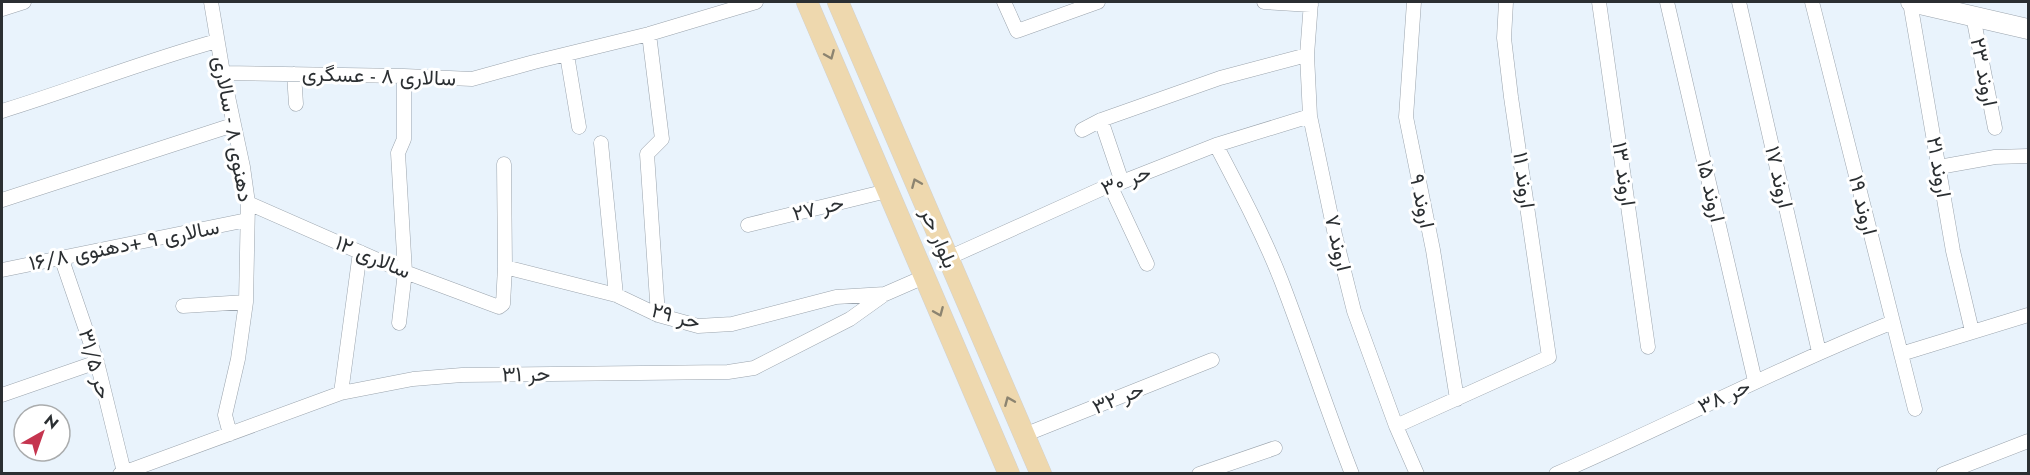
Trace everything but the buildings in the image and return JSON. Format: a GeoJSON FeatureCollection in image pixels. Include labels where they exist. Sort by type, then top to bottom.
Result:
{"type":"FeatureCollection","features":[{"type":"Feature","properties":{"kind":"main road","name":"بلوار حر"},"geometry":{"type":"LineString","coordinates":[[807,2],[1009,474]]}},
{"type":"Feature","properties":{"kind":"main road","name":"بلوار حر"},"geometry":{"type":"LineString","coordinates":[[838,2],[1041,474]]}},
{"type":"Feature","properties":{"kind":"street"},"geometry":{"type":"LineString","coordinates":[[2,9],[24,2]]}},
{"type":"Feature","properties":{"kind":"street","name":"دهنوی ۸ - سالاری"},"geometry":{"type":"LineString","coordinates":[[211,2],[248,202],[246,302],[238,359],[225,415],[230,434]]}},
{"type":"Feature","properties":{"kind":"street","name":"سالاری ۸ - عسگری"},"geometry":{"type":"LineString","coordinates":[[223,73],[472,79],[649,34],[756,2]]}},
{"type":"Feature","properties":{"kind":"street"},"geometry":{"type":"LineString","coordinates":[[1005,2],[1017,31],[1098,2]]}},
{"type":"Feature","properties":{"kind":"street"},"geometry":{"type":"LineString","coordinates":[[1264,2],[1311,3]]}},
{"type":"Feature","properties":{"kind":"street","name":"اروند ۹"},"geometry":{"type":"LineString","coordinates":[[1414,2],[1406,117],[1432,250],[1457,399]]}},
{"type":"Feature","properties":{"kind":"street","name":"اروند ۱۱"},"geometry":{"type":"LineString","coordinates":[[1457,399],[1550,357],[1504,38],[1506,2]]}},
{"type":"Feature","properties":{"kind":"street","name":"اروند ۱۳"},"geometry":{"type":"LineString","coordinates":[[1599,2],[1648,347]]}},
{"type":"Feature","properties":{"kind":"street","name":"اروند ۱۵"},"geometry":{"type":"LineString","coordinates":[[1667,2],[1755,381]]}},
{"type":"Feature","properties":{"kind":"street","name":"اروند ۱۷"},"geometry":{"type":"LineString","coordinates":[[1739,2],[1819,352]]}},
{"type":"Feature","properties":{"kind":"street","name":"اروند ۱۹"},"geometry":{"type":"LineString","coordinates":[[1812,2],[1915,409]]}},
{"type":"Feature","properties":{"kind":"street"},"geometry":{"type":"LineString","coordinates":[[1911,2],[1932,4],[2028,29]]}},
{"type":"Feature","properties":{"kind":"street","name":"اروند ۲۱"},"geometry":{"type":"LineString","coordinates":[[1911,2],[1953,251],[1972,332]]}},
{"type":"Feature","properties":{"kind":"street","name":"اروند ۷"},"geometry":{"type":"LineString","coordinates":[[1311,3],[1307,55],[1310,116],[1335,235],[1354,310],[1396,426],[1417,474]]}},
{"type":"Feature","properties":{"kind":"street","name":"اروند ۲۳"},"geometry":{"type":"LineString","coordinates":[[1973,16],[1995,128]]}},
{"type":"Feature","properties":{"kind":"street"},"geometry":{"type":"LineString","coordinates":[[649,34],[662,139],[647,154],[658,315]]}},
{"type":"Feature","properties":{"kind":"street"},"geometry":{"type":"LineString","coordinates":[[2,111],[65,92],[166,55],[217,41]]}},
{"type":"Feature","properties":{"kind":"street"},"geometry":{"type":"LineString","coordinates":[[567,55],[579,127]]}},
{"type":"Feature","properties":{"kind":"street"},"geometry":{"type":"LineString","coordinates":[[1082,130],[1101,120],[1220,78],[1307,55]]}},
{"type":"Feature","properties":{"kind":"street"},"geometry":{"type":"LineString","coordinates":[[294,74],[296,104]]}},
{"type":"Feature","properties":{"kind":"street"},"geometry":{"type":"LineString","coordinates":[[399,323],[405,272],[398,153],[405,139],[404,76]]}},
{"type":"Feature","properties":{"kind":"street","name":"حر ۳۰"},"geometry":{"type":"LineString","coordinates":[[948,258],[1116,184],[1216,144],[1310,116]]}},
{"type":"Feature","properties":{"kind":"street"},"geometry":{"type":"LineString","coordinates":[[1101,120],[1116,184],[1147,264]]}},
{"type":"Feature","properties":{"kind":"street"},"geometry":{"type":"LineString","coordinates":[[2,200],[233,125]]}},
{"type":"Feature","properties":{"kind":"street"},"geometry":{"type":"LineString","coordinates":[[601,143],[616,295]]}},
{"type":"Feature","properties":{"kind":"street"},"geometry":{"type":"LineString","coordinates":[[1216,144],[1281,279],[1352,474]]}},
{"type":"Feature","properties":{"kind":"street"},"geometry":{"type":"LineString","coordinates":[[1939,167],[1995,157],[2028,156]]}},
{"type":"Feature","properties":{"kind":"street"},"geometry":{"type":"LineString","coordinates":[[504,164],[505,267]]}},
{"type":"Feature","properties":{"kind":"street","name":"حر ۲۷"},"geometry":{"type":"LineString","coordinates":[[748,225],[887,190]]}},
{"type":"Feature","properties":{"kind":"street","name":"سالاری ۱۲"},"geometry":{"type":"LineString","coordinates":[[248,202],[405,272],[499,307],[503,304],[505,267]]}},
{"type":"Feature","properties":{"kind":"street","name":"سالاری ۹ +دهنوی ۱۶/۸"},"geometry":{"type":"LineString","coordinates":[[2,270],[247,220]]}},
{"type":"Feature","properties":{"kind":"street"},"geometry":{"type":"LineString","coordinates":[[341,393],[360,252]]}},
{"type":"Feature","properties":{"kind":"street","name":"حر ۳۱/۵"},"geometry":{"type":"LineString","coordinates":[[61,257],[97,362],[122,473]]}},
{"type":"Feature","properties":{"kind":"street","name":"حر ۲۹"},"geometry":{"type":"LineString","coordinates":[[505,267],[616,295],[658,315],[698,326],[732,324],[836,297],[885,294]]}},
{"type":"Feature","properties":{"kind":"street","name":"حر ۳۱"},"geometry":{"type":"LineString","coordinates":[[122,473],[341,393],[413,379],[462,375],[728,372],[754,368],[850,319],[885,294],[924,277]]}},
{"type":"Feature","properties":{"kind":"street"},"geometry":{"type":"LineString","coordinates":[[183,306],[246,302]]}},
{"type":"Feature","properties":{"kind":"street"},"geometry":{"type":"LineString","coordinates":[[1901,354],[2028,315]]}},
{"type":"Feature","properties":{"kind":"street","name":"حر ۳۸"},"geometry":{"type":"LineString","coordinates":[[1556,474],[1819,352],[1893,322]]}},
{"type":"Feature","properties":{"kind":"street","name":"حر ۳۲"},"geometry":{"type":"LineString","coordinates":[[1024,435],[1212,360]]}},
{"type":"Feature","properties":{"kind":"street"},"geometry":{"type":"LineString","coordinates":[[2,395],[97,362]]}},
{"type":"Feature","properties":{"kind":"street"},"geometry":{"type":"LineString","coordinates":[[1396,426],[1457,399]]}},
{"type":"Feature","properties":{"kind":"street"},"geometry":{"type":"LineString","coordinates":[[1943,474],[2028,441]]}},
{"type":"Feature","properties":{"kind":"street"},"geometry":{"type":"LineString","coordinates":[[1199,474],[1275,448]]}}]}
